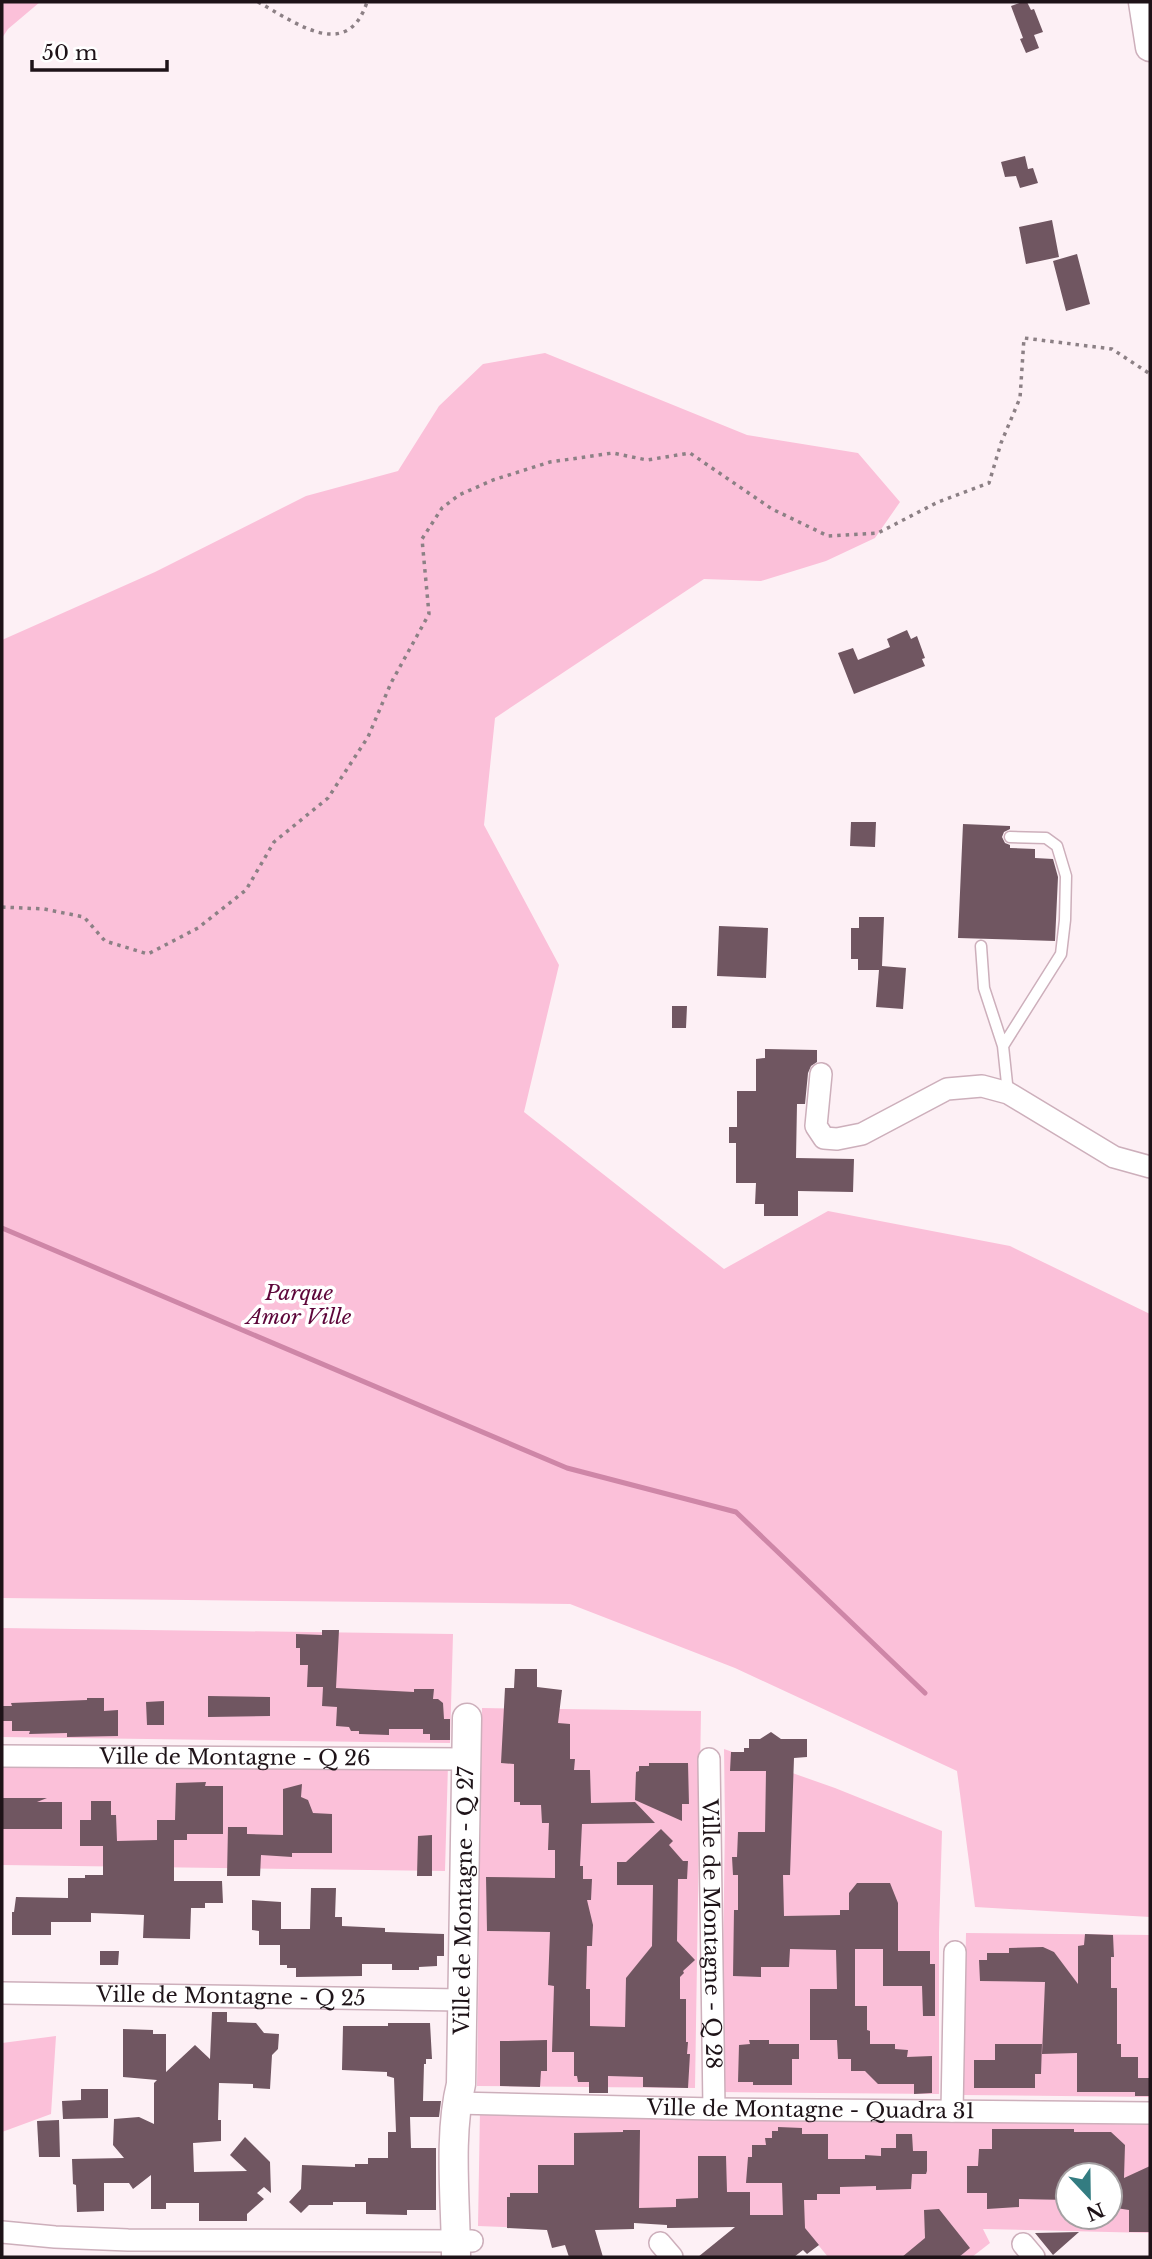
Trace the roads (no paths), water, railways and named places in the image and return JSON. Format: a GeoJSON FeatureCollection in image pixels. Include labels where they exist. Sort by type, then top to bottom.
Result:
{"type":"FeatureCollection","features":[{"type":"Feature","properties":{"kind":"street"},"geometry":{"type":"LineString","coordinates":[[1143,2],[1150,47]]}},
{"type":"Feature","properties":{"kind":"street"},"geometry":{"type":"LineString","coordinates":[[821,1074],[816,1126],[824,1138],[837,1139],[862,1134],[947,1089],[982,1086],[1008,1093],[1114,1157],[1150,1167]]}},
{"type":"Feature","properties":{"kind":"street","name":"Ville de Montagne - Q 27"},"geometry":{"type":"LineString","coordinates":[[464,2249],[461,2000],[467,1718]]}},
{"type":"Feature","properties":{"kind":"street","name":"Ville de Montagne - Q 26"},"geometry":{"type":"LineString","coordinates":[[2,1756],[466,1759]]}},
{"type":"Feature","properties":{"kind":"street","name":"Ville de Montagne - Q 28"},"geometry":{"type":"LineString","coordinates":[[709,1759],[714,2109]]}},
{"type":"Feature","properties":{"kind":"street"},"geometry":{"type":"LineString","coordinates":[[952,2111],[955,1952]]}},
{"type":"Feature","properties":{"kind":"street","name":"Ville de Montagne - Q 25"},"geometry":{"type":"LineString","coordinates":[[2,1993],[461,2000]]}},
{"type":"Feature","properties":{"kind":"street","name":"Ville de Montagne - Quadra 31"},"geometry":{"type":"LineString","coordinates":[[463,2097],[714,2109],[1150,2113]]}},
{"type":"Feature","properties":{"kind":"street"},"geometry":{"type":"LineString","coordinates":[[2,2232],[128,2240],[464,2249]]}},
{"type":"Feature","properties":{"kind":"lane"},"geometry":{"type":"LineString","coordinates":[[1003,1046],[1061,954],[1065,920],[1066,876],[1057,846],[1046,838],[1010,837]]}},
{"type":"Feature","properties":{"kind":"lane"},"geometry":{"type":"LineString","coordinates":[[981,946],[984,988],[1003,1046],[1008,1093]]}},
{"type":"Feature","properties":{"kind":"waterway"},"geometry":{"type":"LineString","coordinates":[[2,1228],[567,1468],[736,1512],[925,1693]]}},
{"type":"Feature","properties":{"kind":"park label","name":"Parque Amor Ville"},"geometry":{"type":"Point","coordinates":[299,1305]}}]}
